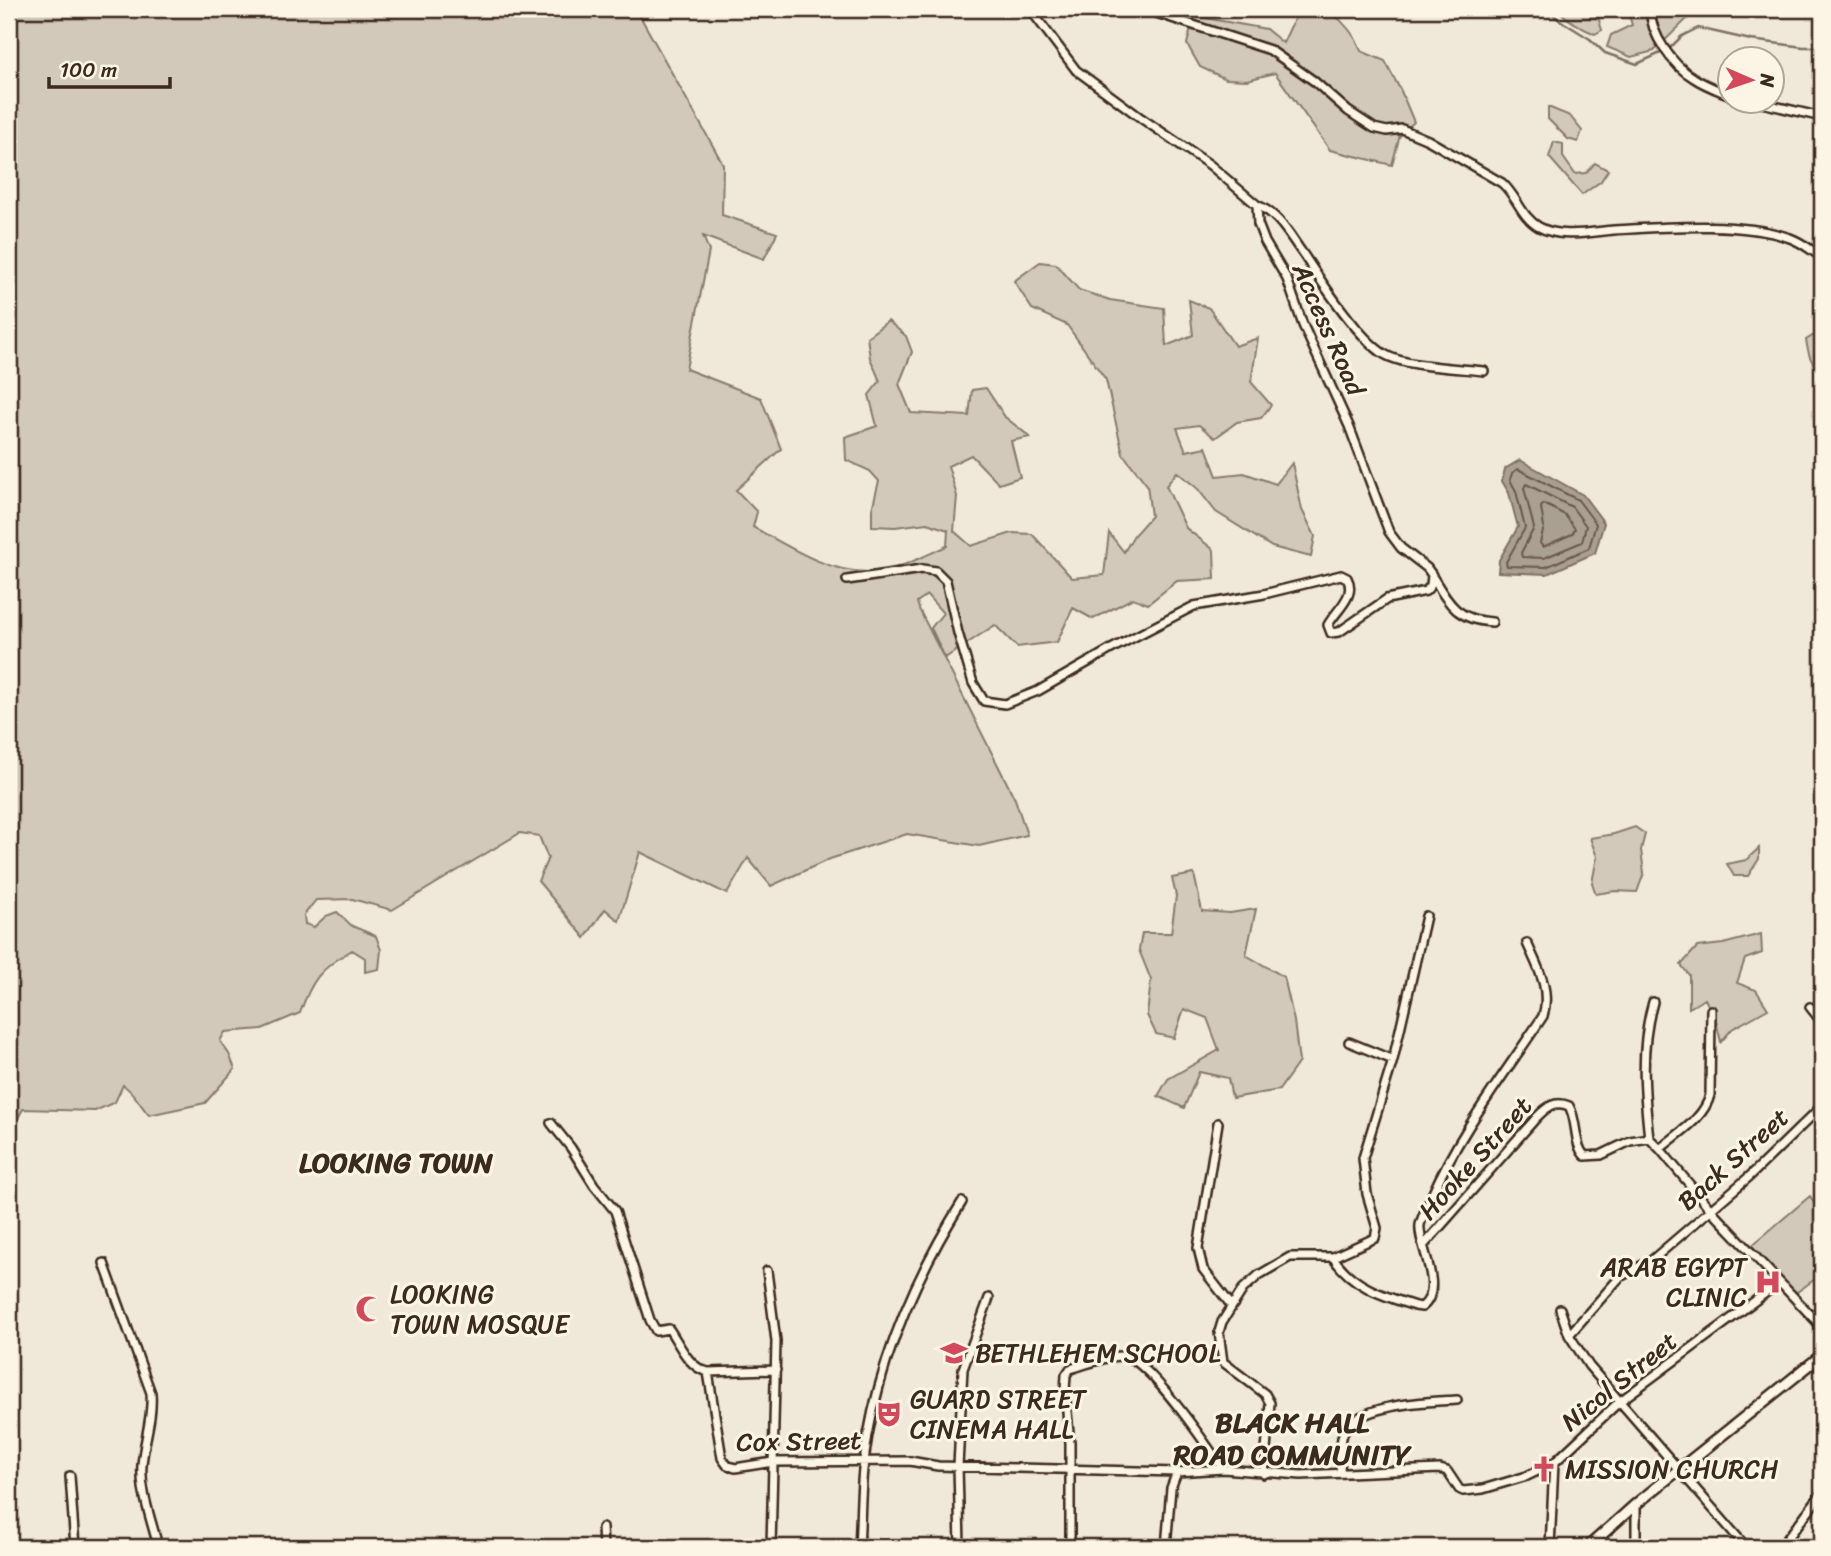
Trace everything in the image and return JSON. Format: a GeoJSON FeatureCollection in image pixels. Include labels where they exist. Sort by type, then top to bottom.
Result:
{"type":"FeatureCollection","features":[{"type":"Feature","properties":{"kind":"street"},"geometry":{"type":"LineString","coordinates":[[1030,9],[1076,70],[1210,165],[1256,205],[1277,216],[1328,291],[1363,334],[1383,353],[1406,362],[1484,370]]}},
{"type":"Feature","properties":{"kind":"street"},"geometry":{"type":"LineString","coordinates":[[1144,9],[1270,50],[1374,128],[1387,131],[1402,129],[1428,140],[1502,183],[1509,189],[1527,218],[1548,231],[1562,234],[1651,228],[1738,229],[1791,238],[1822,257]]}},
{"type":"Feature","properties":{"kind":"street"},"geometry":{"type":"LineString","coordinates":[[1651,9],[1653,27],[1670,56],[1692,78],[1716,89]]}},
{"type":"Feature","properties":{"kind":"street"},"geometry":{"type":"LineString","coordinates":[[1786,109],[1822,117]]}},
{"type":"Feature","properties":{"kind":"street","name":"Access Road"},"geometry":{"type":"LineString","coordinates":[[1256,205],[1258,224],[1265,242],[1287,279],[1303,325],[1349,426],[1389,532],[1401,548],[1427,568],[1448,602],[1459,612],[1476,621],[1492,622]]}},
{"type":"Feature","properties":{"kind":"street"},"geometry":{"type":"LineString","coordinates":[[846,580],[922,569],[936,571],[946,581],[973,683],[984,701],[1005,704],[1038,691],[1194,606],[1264,594],[1341,575],[1347,578],[1350,589],[1328,625],[1331,633],[1339,632],[1387,599],[1426,591],[1431,585],[1432,575]]}},
{"type":"Feature","properties":{"kind":"street"},"geometry":{"type":"LineString","coordinates":[[1264,1474],[1270,1403],[1265,1395],[1223,1362],[1219,1332],[1231,1305],[1243,1289],[1259,1275],[1290,1257],[1333,1257],[1375,1238],[1377,1234],[1365,1181],[1363,1158],[1394,1060],[1426,916]]}},
{"type":"Feature","properties":{"kind":"street","name":"Hooke Street"},"geometry":{"type":"LineString","coordinates":[[1424,1245],[1420,1225],[1438,1181],[1462,1138],[1543,1016],[1547,993],[1527,943]]}},
{"type":"Feature","properties":{"kind":"street"},"geometry":{"type":"LineString","coordinates":[[1653,1002],[1645,1041],[1644,1077],[1649,1138],[1711,1210],[1822,1327]]}},
{"type":"Feature","properties":{"kind":"street"},"geometry":{"type":"LineString","coordinates":[[1810,1007],[1822,1022]]}},
{"type":"Feature","properties":{"kind":"street"},"geometry":{"type":"LineString","coordinates":[[1660,1149],[1707,1106],[1710,1095],[1711,1010]]}},
{"type":"Feature","properties":{"kind":"street"},"geometry":{"type":"LineString","coordinates":[[1349,1042],[1394,1060]]}},
{"type":"Feature","properties":{"kind":"street","name":"Hooke Street"},"geometry":{"type":"LineString","coordinates":[[1424,1245],[1537,1117],[1554,1103],[1570,1106],[1576,1121],[1581,1152],[1585,1156],[1601,1155],[1630,1141],[1649,1138]]}},
{"type":"Feature","properties":{"kind":"street","name":"Back Street"},"geometry":{"type":"LineString","coordinates":[[1569,1335],[1620,1276],[1652,1260],[1759,1168],[1822,1106]]}},
{"type":"Feature","properties":{"kind":"street"},"geometry":{"type":"LineString","coordinates":[[551,1123],[615,1211],[650,1320],[656,1331],[669,1329],[694,1367],[708,1372],[776,1370]]}},
{"type":"Feature","properties":{"kind":"street"},"geometry":{"type":"LineString","coordinates":[[1218,1123],[1198,1248],[1203,1269],[1231,1305]]}},
{"type":"Feature","properties":{"kind":"street"},"geometry":{"type":"LineString","coordinates":[[859,1547],[864,1461],[883,1367],[900,1322],[937,1242],[962,1202]]}},
{"type":"Feature","properties":{"kind":"street"},"geometry":{"type":"LineString","coordinates":[[1333,1257],[1343,1272],[1366,1287],[1422,1307],[1426,1303],[1431,1277],[1424,1245]]}},
{"type":"Feature","properties":{"kind":"street"},"geometry":{"type":"LineString","coordinates":[[104,1263],[151,1393],[152,1408],[142,1465],[143,1484],[158,1547]]}},
{"type":"Feature","properties":{"kind":"street"},"geometry":{"type":"LineString","coordinates":[[767,1271],[776,1341],[772,1547]]}},
{"type":"Feature","properties":{"kind":"street","name":"Nicol Street"},"geometry":{"type":"LineString","coordinates":[[1554,1463],[1619,1402],[1779,1283]]}},
{"type":"Feature","properties":{"kind":"street"},"geometry":{"type":"LineString","coordinates":[[960,1547],[958,1466],[963,1369],[989,1297]]}},
{"type":"Feature","properties":{"kind":"street"},"geometry":{"type":"LineString","coordinates":[[1560,1309],[1569,1335],[1589,1366],[1746,1547]]}},
{"type":"Feature","properties":{"kind":"street"},"geometry":{"type":"LineString","coordinates":[[1588,1547],[1678,1469],[1822,1354]]}},
{"type":"Feature","properties":{"kind":"street"},"geometry":{"type":"LineString","coordinates":[[1070,1547],[1071,1469],[1065,1408],[1067,1371],[1122,1356],[1136,1360],[1205,1443],[1223,1469]]}},
{"type":"Feature","properties":{"kind":"street","name":"Cox Street"},"geometry":{"type":"LineString","coordinates":[[708,1372],[724,1462],[735,1468],[774,1462],[910,1461],[938,1466],[1177,1472],[1223,1469],[1264,1474],[1440,1469],[1447,1471],[1459,1489],[1471,1491],[1509,1482],[1554,1463]]}},
{"type":"Feature","properties":{"kind":"street"},"geometry":{"type":"LineString","coordinates":[[1340,1473],[1343,1434],[1360,1419],[1388,1406],[1457,1400]]}},
{"type":"Feature","properties":{"kind":"street"},"geometry":{"type":"LineString","coordinates":[[1550,1547],[1554,1463]]}},
{"type":"Feature","properties":{"kind":"street"},"geometry":{"type":"LineString","coordinates":[[1166,1547],[1171,1488],[1177,1472]]}},
{"type":"Feature","properties":{"kind":"street"},"geometry":{"type":"LineString","coordinates":[[70,1476],[75,1547]]}},
{"type":"Feature","properties":{"kind":"street"},"geometry":{"type":"LineString","coordinates":[[1781,1547],[1822,1493]]}},
{"type":"Feature","properties":{"kind":"street"},"geometry":{"type":"LineString","coordinates":[[1636,1504],[1636,1547]]}},
{"type":"Feature","properties":{"kind":"street"},"geometry":{"type":"LineString","coordinates":[[602,1528],[603,1547]]}},
{"type":"Feature","properties":{"kind":"shaded area"},"geometry":{"type":"Polygon","coordinates":[[[9,9],[636,9],[723,164],[722,215],[777,233],[764,259],[703,236],[709,251],[686,369],[761,398],[781,449],[736,490],[757,512],[753,527],[809,557],[854,571],[889,569],[947,546],[948,530],[927,523],[895,527],[872,526],[872,509],[879,481],[870,471],[846,460],[845,437],[877,426],[869,395],[880,381],[870,358],[867,337],[888,321],[906,336],[912,352],[899,384],[911,413],[969,416],[972,390],[986,388],[1005,417],[1030,437],[1011,441],[1020,477],[999,484],[971,455],[948,466],[957,496],[954,531],[971,546],[1012,533],[1032,534],[1072,578],[1104,575],[1109,533],[1124,552],[1134,535],[1151,516],[1147,485],[1123,454],[1106,380],[1067,325],[1032,309],[1014,281],[1040,262],[1056,264],[1079,290],[1110,300],[1164,308],[1166,346],[1193,335],[1189,300],[1209,308],[1235,346],[1258,338],[1251,382],[1271,405],[1261,418],[1237,422],[1215,438],[1199,425],[1177,428],[1186,451],[1206,447],[1217,476],[1244,473],[1276,484],[1292,463],[1302,510],[1315,536],[1311,557],[1272,547],[1216,512],[1197,488],[1177,472],[1166,486],[1186,528],[1214,550],[1215,579],[1177,581],[1148,604],[1133,598],[1093,619],[1073,608],[1057,642],[1017,647],[995,625],[945,658],[931,628],[943,613],[927,595],[917,602],[1015,799],[1027,835],[979,846],[907,834],[830,859],[771,886],[748,858],[727,894],[640,852],[619,921],[605,909],[585,938],[538,881],[548,858],[539,836],[520,833],[392,910],[352,899],[316,900],[304,915],[305,924],[314,927],[326,916],[337,912],[352,926],[376,936],[381,950],[379,969],[365,972],[365,958],[352,950],[318,976],[300,1013],[262,1029],[225,1032],[220,1041],[235,1069],[205,1103],[149,1115],[123,1085],[115,1102],[95,1111],[23,1109],[9,1129],[9,9]]]}},
{"type":"Feature","properties":{"kind":"shaded area"},"geometry":{"type":"Polygon","coordinates":[[[1299,9],[1319,14],[1331,12],[1349,29],[1361,51],[1385,61],[1414,122],[1400,135],[1392,165],[1330,150],[1275,73],[1247,80],[1226,79],[1200,67],[1187,44],[1194,16],[1266,29],[1283,43],[1299,9]]]}},
{"type":"Feature","properties":{"kind":"shaded area"},"geometry":{"type":"Polygon","coordinates":[[[1557,9],[1588,9],[1587,13],[1598,17],[1602,30],[1595,34],[1590,32],[1557,9]]]}},
{"type":"Feature","properties":{"kind":"shaded area"},"geometry":{"type":"Polygon","coordinates":[[[1627,9],[1679,9],[1687,19],[1654,51],[1631,57],[1607,47],[1611,35],[1632,25],[1627,9]]]}},
{"type":"Feature","properties":{"kind":"shaded area"},"geometry":{"type":"Polygon","coordinates":[[[1548,107],[1570,116],[1582,131],[1578,142],[1568,139],[1548,119],[1548,107]]]}},
{"type":"Feature","properties":{"kind":"shaded area"},"geometry":{"type":"Polygon","coordinates":[[[1554,142],[1563,144],[1563,157],[1575,174],[1586,173],[1595,163],[1608,170],[1601,181],[1582,195],[1549,157],[1554,142]]]}},
{"type":"Feature","properties":{"kind":"shaded area"},"geometry":{"type":"Polygon","coordinates":[[[1816,334],[1822,337],[1822,371],[1812,362],[1806,340],[1816,334]]]}},
{"type":"Feature","properties":{"kind":"shaded area"},"geometry":{"type":"Polygon","coordinates":[[[1635,827],[1645,834],[1641,850],[1644,873],[1637,892],[1596,894],[1592,883],[1597,857],[1590,838],[1635,827]]]}},
{"type":"Feature","properties":{"kind":"shaded area"},"geometry":{"type":"Polygon","coordinates":[[[1759,848],[1759,859],[1748,876],[1734,876],[1727,864],[1746,860],[1759,848]]]}},
{"type":"Feature","properties":{"kind":"shaded area"},"geometry":{"type":"Polygon","coordinates":[[[1194,874],[1202,911],[1230,913],[1256,909],[1246,955],[1284,977],[1294,1021],[1299,1062],[1279,1090],[1232,1098],[1228,1078],[1199,1072],[1184,1108],[1158,1096],[1168,1079],[1219,1050],[1207,1018],[1184,1009],[1174,1038],[1156,1034],[1147,1015],[1151,980],[1139,950],[1142,933],[1171,933],[1176,896],[1172,878],[1194,874]]]}},
{"type":"Feature","properties":{"kind":"shaded area"},"geometry":{"type":"Polygon","coordinates":[[[1761,934],[1762,953],[1745,959],[1737,983],[1756,990],[1768,1009],[1732,1029],[1721,1042],[1716,1021],[1705,999],[1689,1008],[1689,975],[1681,965],[1697,947],[1723,944],[1761,934]]]}},
{"type":"Feature","properties":{"kind":"shaded area"},"geometry":{"type":"Polygon","coordinates":[[[1810,1196],[1822,1216],[1822,1274],[1793,1295],[1750,1247],[1810,1196]]]}},
{"type":"Feature","properties":{"kind":"water"},"geometry":{"type":"Polygon","coordinates":[[[1520,460],[1583,495],[1604,523],[1595,553],[1547,574],[1498,572],[1499,560],[1518,527],[1509,493],[1502,481],[1505,469],[1520,460]]]}},
{"type":"Feature","properties":{"kind":"waterway"},"geometry":{"type":"LineString","coordinates":[[1547,9],[1605,53],[1637,64],[1669,49],[1682,36],[1698,28],[1751,40],[1822,47]]}},
{"type":"Feature","properties":{"kind":"place","name":"ARAB EGYPT CLINIC"},"geometry":{"type":"Point","coordinates":[1768,1282]}},
{"type":"Feature","properties":{"kind":"place","name":"LOOKING TOWN MOSQUE"},"geometry":{"type":"Point","coordinates":[369,1309]}},
{"type":"Feature","properties":{"kind":"place","name":"BETHLEHEM SCHOOL"},"geometry":{"type":"Point","coordinates":[954,1353]}},
{"type":"Feature","properties":{"kind":"place","name":"GUARD STREET CINEMA HALL"},"geometry":{"type":"Point","coordinates":[889,1414]}},
{"type":"Feature","properties":{"kind":"place","name":"MISSION CHURCH"},"geometry":{"type":"Point","coordinates":[1544,1469]}},
{"type":"Feature","properties":{"kind":"district","name":"LOOKING TOWN"},"geometry":{"type":"Point","coordinates":[396,1162]}},
{"type":"Feature","properties":{"kind":"district","name":"BLACK HALL ROAD COMMUNITY"},"geometry":{"type":"Point","coordinates":[1292,1438]}}]}
